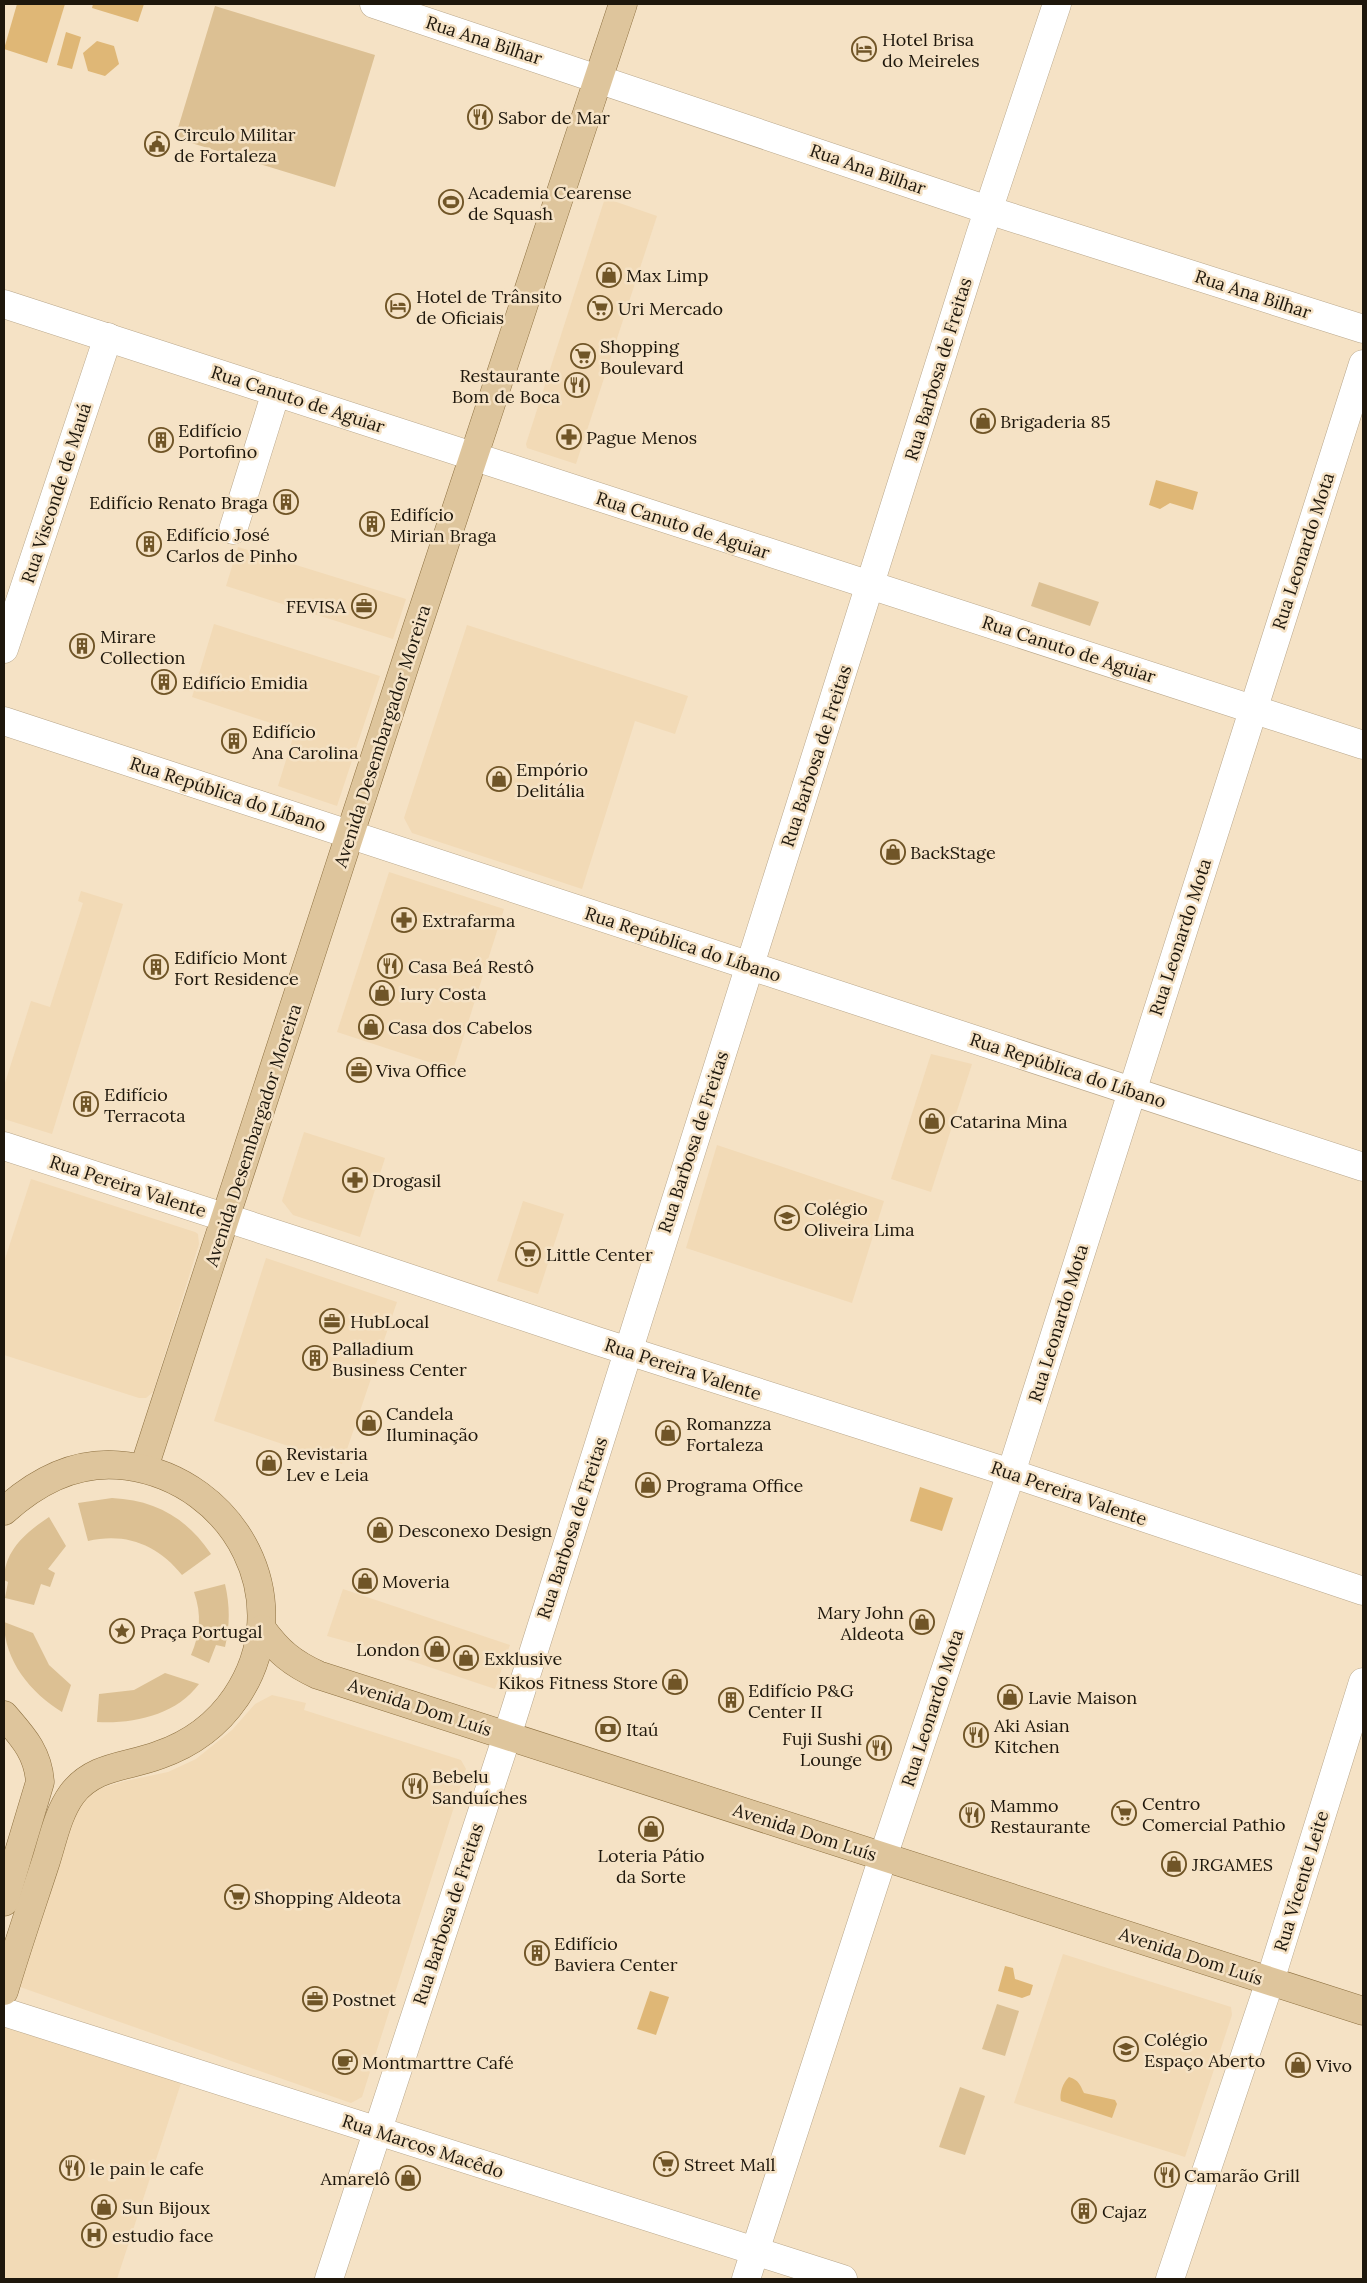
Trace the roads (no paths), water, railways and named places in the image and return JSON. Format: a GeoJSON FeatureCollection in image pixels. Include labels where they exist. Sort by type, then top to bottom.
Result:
{"type":"FeatureCollection","features":[{"type":"Feature","properties":{"kind":"main road","name":"Avenida Desembargador Moreira"},"geometry":{"type":"LineString","coordinates":[[144,1468],[622,4]]}},
{"type":"Feature","properties":{"kind":"main road"},"geometry":{"type":"LineString","coordinates":[[4,1511],[38,1484],[69,1471],[98,1465],[144,1468],[180,1482],[219,1510],[231,1524],[253,1566],[260,1590],[262,1629],[242,1687],[217,1720],[192,1741],[158,1756],[107,1768],[88,1778],[65,1803],[4,1991]]}},
{"type":"Feature","properties":{"kind":"main road","name":"Avenida Dom Luís"},"geometry":{"type":"LineString","coordinates":[[262,1629],[276,1648],[296,1665],[318,1675],[1363,2011]]}},
{"type":"Feature","properties":{"kind":"main road"},"geometry":{"type":"LineString","coordinates":[[4,1714],[26,1741],[39,1765],[40,1782],[4,1902]]}},
{"type":"Feature","properties":{"kind":"street","name":"Rua Ana Bilhar"},"geometry":{"type":"LineString","coordinates":[[374,4],[988,210],[1363,329]]}},
{"type":"Feature","properties":{"kind":"street","name":"Rua Barbosa de Freitas"},"geometry":{"type":"LineString","coordinates":[[328,2279],[507,1736],[988,210],[1057,4]]}},
{"type":"Feature","properties":{"kind":"street","name":"Rua Canuto de Aguiar"},"geometry":{"type":"LineString","coordinates":[[4,304],[1363,745]]}},
{"type":"Feature","properties":{"kind":"street","name":"Rua Visconde de Mauá"},"geometry":{"type":"LineString","coordinates":[[4,650],[108,337]]}},
{"type":"Feature","properties":{"kind":"street","name":"Rua Leonardo Mota"},"geometry":{"type":"LineString","coordinates":[[746,2279],[882,1857],[1011,1472],[1363,364]]}},
{"type":"Feature","properties":{"kind":"street"},"geometry":{"type":"LineString","coordinates":[[233,530],[276,392]]}},
{"type":"Feature","properties":{"kind":"street","name":"Rua República do Líbano"},"geometry":{"type":"LineString","coordinates":[[4,721],[1363,1167]]}},
{"type":"Feature","properties":{"kind":"street","name":"Rua Pereira Valente"},"geometry":{"type":"LineString","coordinates":[[4,1146],[628,1352],[1011,1472],[1363,1591]]}},
{"type":"Feature","properties":{"kind":"street","name":"Rua Vicente Leite"},"geometry":{"type":"LineString","coordinates":[[1170,2279],[1270,1981],[1363,1682]]}},
{"type":"Feature","properties":{"kind":"street","name":"Rua Marcos Macêdo"},"geometry":{"type":"LineString","coordinates":[[4,2012],[843,2279]]}},
{"type":"Feature","properties":{"kind":"place","name":"Hotel Brisa do Meireles"},"geometry":{"type":"Point","coordinates":[864,49]}},
{"type":"Feature","properties":{"kind":"place","name":"Sabor de Mar"},"geometry":{"type":"Point","coordinates":[480,117]}},
{"type":"Feature","properties":{"kind":"place","name":"Circulo Militar de Fortaleza"},"geometry":{"type":"Point","coordinates":[157,144]}},
{"type":"Feature","properties":{"kind":"place","name":"Academia Cearense de Squash"},"geometry":{"type":"Point","coordinates":[451,202]}},
{"type":"Feature","properties":{"kind":"place","name":"Max Limp"},"geometry":{"type":"Point","coordinates":[609,275]}},
{"type":"Feature","properties":{"kind":"place","name":"Hotel de Trânsito de Oficiais"},"geometry":{"type":"Point","coordinates":[398,306]}},
{"type":"Feature","properties":{"kind":"place","name":"Uri Mercado"},"geometry":{"type":"Point","coordinates":[600,308]}},
{"type":"Feature","properties":{"kind":"place","name":"Shopping Boulevard"},"geometry":{"type":"Point","coordinates":[583,356]}},
{"type":"Feature","properties":{"kind":"place","name":"Restaurante Bom de Boca"},"geometry":{"type":"Point","coordinates":[577,385]}},
{"type":"Feature","properties":{"kind":"place","name":"Brigaderia 85"},"geometry":{"type":"Point","coordinates":[983,421]}},
{"type":"Feature","properties":{"kind":"place","name":"Pague Menos"},"geometry":{"type":"Point","coordinates":[569,437]}},
{"type":"Feature","properties":{"kind":"place","name":"Edifício Portofino"},"geometry":{"type":"Point","coordinates":[161,440]}},
{"type":"Feature","properties":{"kind":"place","name":"Edifício Renato Braga"},"geometry":{"type":"Point","coordinates":[286,502]}},
{"type":"Feature","properties":{"kind":"place","name":"Edifício Mirian Braga"},"geometry":{"type":"Point","coordinates":[372,524]}},
{"type":"Feature","properties":{"kind":"place","name":"Edifício José Carlos de Pinho"},"geometry":{"type":"Point","coordinates":[149,544]}},
{"type":"Feature","properties":{"kind":"place","name":"FEVISA"},"geometry":{"type":"Point","coordinates":[364,606]}},
{"type":"Feature","properties":{"kind":"place","name":"Mirare Collection"},"geometry":{"type":"Point","coordinates":[82,646]}},
{"type":"Feature","properties":{"kind":"place","name":"Edifício Emidia"},"geometry":{"type":"Point","coordinates":[164,682]}},
{"type":"Feature","properties":{"kind":"place","name":"Edifício Ana Carolina"},"geometry":{"type":"Point","coordinates":[234,741]}},
{"type":"Feature","properties":{"kind":"place","name":"Empório Delitália"},"geometry":{"type":"Point","coordinates":[499,779]}},
{"type":"Feature","properties":{"kind":"place","name":"BackStage"},"geometry":{"type":"Point","coordinates":[893,852]}},
{"type":"Feature","properties":{"kind":"place","name":"Extrafarma"},"geometry":{"type":"Point","coordinates":[404,920]}},
{"type":"Feature","properties":{"kind":"place","name":"Casa Beá Restô"},"geometry":{"type":"Point","coordinates":[390,966]}},
{"type":"Feature","properties":{"kind":"place","name":"Edifício Mont Fort Residence"},"geometry":{"type":"Point","coordinates":[156,967]}},
{"type":"Feature","properties":{"kind":"place","name":"Iury Costa"},"geometry":{"type":"Point","coordinates":[382,993]}},
{"type":"Feature","properties":{"kind":"place","name":"Casa dos Cabelos"},"geometry":{"type":"Point","coordinates":[371,1027]}},
{"type":"Feature","properties":{"kind":"place","name":"Viva Office"},"geometry":{"type":"Point","coordinates":[359,1070]}},
{"type":"Feature","properties":{"kind":"place","name":"Edifício Terracota"},"geometry":{"type":"Point","coordinates":[86,1104]}},
{"type":"Feature","properties":{"kind":"place","name":"Catarina Mina"},"geometry":{"type":"Point","coordinates":[932,1121]}},
{"type":"Feature","properties":{"kind":"place","name":"Drogasil"},"geometry":{"type":"Point","coordinates":[355,1180]}},
{"type":"Feature","properties":{"kind":"place","name":"Colégio Oliveira Lima"},"geometry":{"type":"Point","coordinates":[787,1218]}},
{"type":"Feature","properties":{"kind":"place","name":"Little Center"},"geometry":{"type":"Point","coordinates":[528,1254]}},
{"type":"Feature","properties":{"kind":"place","name":"HubLocal"},"geometry":{"type":"Point","coordinates":[332,1321]}},
{"type":"Feature","properties":{"kind":"place","name":"Palladium Business Center"},"geometry":{"type":"Point","coordinates":[315,1358]}},
{"type":"Feature","properties":{"kind":"place","name":"Candela Iluminação"},"geometry":{"type":"Point","coordinates":[369,1423]}},
{"type":"Feature","properties":{"kind":"place","name":"Romanzza Fortaleza"},"geometry":{"type":"Point","coordinates":[668,1433]}},
{"type":"Feature","properties":{"kind":"place","name":"Revistaria Lev e Leia"},"geometry":{"type":"Point","coordinates":[269,1463]}},
{"type":"Feature","properties":{"kind":"place","name":"Programa Office"},"geometry":{"type":"Point","coordinates":[648,1485]}},
{"type":"Feature","properties":{"kind":"place","name":"Desconexo Design"},"geometry":{"type":"Point","coordinates":[380,1530]}},
{"type":"Feature","properties":{"kind":"place","name":"Moveria"},"geometry":{"type":"Point","coordinates":[365,1581]}},
{"type":"Feature","properties":{"kind":"place","name":"Mary John Aldeota"},"geometry":{"type":"Point","coordinates":[922,1622]}},
{"type":"Feature","properties":{"kind":"place","name":"Praça Portugal"},"geometry":{"type":"Point","coordinates":[122,1631]}},
{"type":"Feature","properties":{"kind":"place","name":"London"},"geometry":{"type":"Point","coordinates":[437,1649]}},
{"type":"Feature","properties":{"kind":"place","name":"Exklusive"},"geometry":{"type":"Point","coordinates":[466,1658]}},
{"type":"Feature","properties":{"kind":"place","name":"Kikos Fitness Store"},"geometry":{"type":"Point","coordinates":[675,1682]}},
{"type":"Feature","properties":{"kind":"place","name":"Lavie Maison"},"geometry":{"type":"Point","coordinates":[1010,1697]}},
{"type":"Feature","properties":{"kind":"place","name":"Edifício P&G Center II"},"geometry":{"type":"Point","coordinates":[731,1700]}},
{"type":"Feature","properties":{"kind":"place","name":"Itaú"},"geometry":{"type":"Point","coordinates":[608,1729]}},
{"type":"Feature","properties":{"kind":"place","name":"Aki Asian Kitchen"},"geometry":{"type":"Point","coordinates":[976,1735]}},
{"type":"Feature","properties":{"kind":"place","name":"Fuji Sushi Lounge"},"geometry":{"type":"Point","coordinates":[879,1748]}},
{"type":"Feature","properties":{"kind":"place","name":"Bebelu Sanduíches"},"geometry":{"type":"Point","coordinates":[415,1786]}},
{"type":"Feature","properties":{"kind":"place","name":"Centro Comercial Pathio"},"geometry":{"type":"Point","coordinates":[1124,1813]}},
{"type":"Feature","properties":{"kind":"place","name":"Mammo Restaurante"},"geometry":{"type":"Point","coordinates":[972,1815]}},
{"type":"Feature","properties":{"kind":"place","name":"Loteria Pátio da Sorte"},"geometry":{"type":"Point","coordinates":[651,1829]}},
{"type":"Feature","properties":{"kind":"place","name":"JRGAMES"},"geometry":{"type":"Point","coordinates":[1174,1864]}},
{"type":"Feature","properties":{"kind":"place","name":"Shopping Aldeota"},"geometry":{"type":"Point","coordinates":[237,1897]}},
{"type":"Feature","properties":{"kind":"place","name":"Edifício Baviera Center"},"geometry":{"type":"Point","coordinates":[537,1953]}},
{"type":"Feature","properties":{"kind":"place","name":"Postnet"},"geometry":{"type":"Point","coordinates":[315,1999]}},
{"type":"Feature","properties":{"kind":"place","name":"Colégio Espaço Aberto"},"geometry":{"type":"Point","coordinates":[1126,2049]}},
{"type":"Feature","properties":{"kind":"place","name":"Montmarttre Café"},"geometry":{"type":"Point","coordinates":[345,2062]}},
{"type":"Feature","properties":{"kind":"place","name":"Vivo"},"geometry":{"type":"Point","coordinates":[1298,2065]}},
{"type":"Feature","properties":{"kind":"place","name":"Street Mall"},"geometry":{"type":"Point","coordinates":[666,2164]}},
{"type":"Feature","properties":{"kind":"place","name":"le pain le cafe"},"geometry":{"type":"Point","coordinates":[72,2168]}},
{"type":"Feature","properties":{"kind":"place","name":"Camarão Grill"},"geometry":{"type":"Point","coordinates":[1167,2175]}},
{"type":"Feature","properties":{"kind":"place","name":"Amarelô"},"geometry":{"type":"Point","coordinates":[408,2178]}},
{"type":"Feature","properties":{"kind":"place","name":"Sun Bijoux"},"geometry":{"type":"Point","coordinates":[104,2207]}},
{"type":"Feature","properties":{"kind":"place","name":"Cajaz"},"geometry":{"type":"Point","coordinates":[1084,2211]}},
{"type":"Feature","properties":{"kind":"place","name":"estudio face"},"geometry":{"type":"Point","coordinates":[94,2235]}}]}
